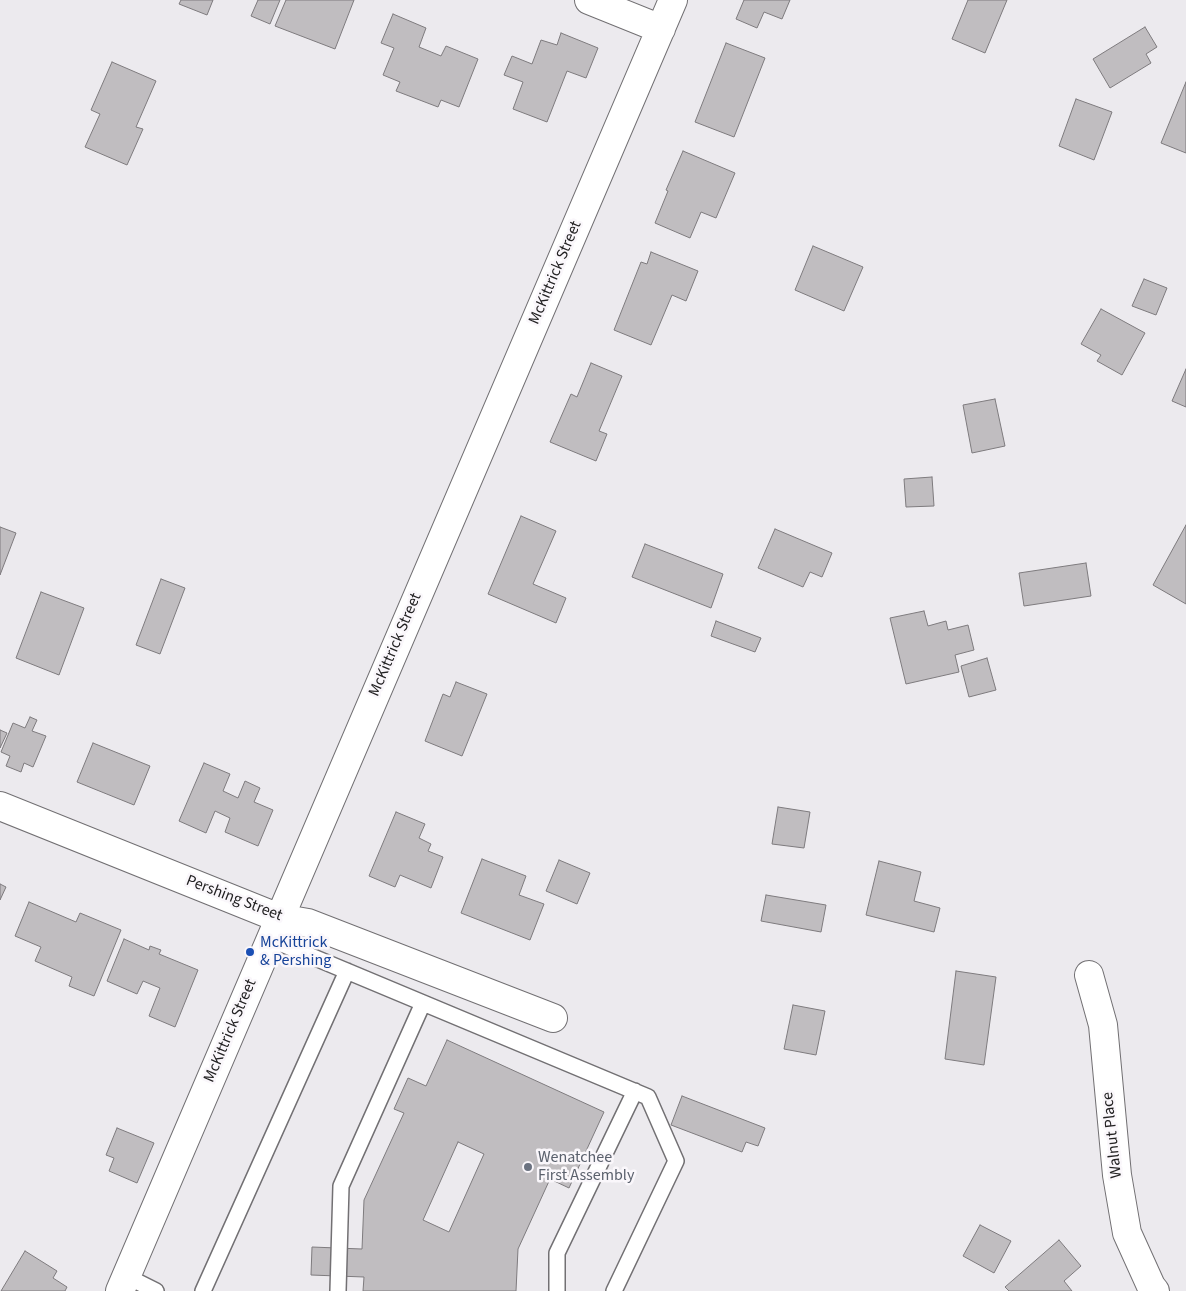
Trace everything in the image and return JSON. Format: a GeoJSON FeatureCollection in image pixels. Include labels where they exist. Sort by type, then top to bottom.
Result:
{"type":"FeatureCollection","features":[{"type":"Feature","properties":{"kind":"street"},"geometry":{"type":"LineString","coordinates":[[589,0],[661,30]]}},
{"type":"Feature","properties":{"kind":"street","name":"McKittrick Street"},"geometry":{"type":"LineString","coordinates":[[123,1284],[673,0]]}},
{"type":"Feature","properties":{"kind":"street","name":"Pershing Street"},"geometry":{"type":"LineString","coordinates":[[0,806],[274,929],[308,923],[553,1018]]}},
{"type":"Feature","properties":{"kind":"street","name":"Walnut Place"},"geometry":{"type":"LineString","coordinates":[[1089,974],[1103,1025],[1117,1175],[1127,1233],[1155,1291]]}},
{"type":"Feature","properties":{"kind":"lane"},"geometry":{"type":"LineString","coordinates":[[274,929],[347,972],[648,1097],[676,1161],[614,1291]]}},
{"type":"Feature","properties":{"kind":"lane"},"geometry":{"type":"LineString","coordinates":[[203,1291],[347,972]]}},
{"type":"Feature","properties":{"kind":"lane"},"geometry":{"type":"LineString","coordinates":[[338,1291],[341,1186],[423,1003]]}},
{"type":"Feature","properties":{"kind":"lane"},"geometry":{"type":"LineString","coordinates":[[557,1291],[557,1253],[635,1092]]}},
{"type":"Feature","properties":{"kind":"lane"},"geometry":{"type":"LineString","coordinates":[[123,1284],[156,1291]]}},
{"type":"Feature","properties":{"kind":"building"},"geometry":{"type":"Polygon","coordinates":[[[181,0],[213,0],[207,15],[179,4],[181,0]]]}},
{"type":"Feature","properties":{"kind":"building"},"geometry":{"type":"Polygon","coordinates":[[[258,0],[280,0],[270,24],[251,16],[258,0]]]}},
{"type":"Feature","properties":{"kind":"building"},"geometry":{"type":"Polygon","coordinates":[[[286,0],[354,0],[335,49],[275,26],[286,0]]]}},
{"type":"Feature","properties":{"kind":"building"},"geometry":{"type":"Polygon","coordinates":[[[744,0],[790,0],[782,19],[764,12],[757,28],[736,19],[744,0]]]}},
{"type":"Feature","properties":{"kind":"building"},"geometry":{"type":"Polygon","coordinates":[[[968,0],[1007,0],[985,53],[952,39],[968,0]]]}},
{"type":"Feature","properties":{"kind":"building"},"geometry":{"type":"Polygon","coordinates":[[[393,14],[426,28],[419,47],[441,56],[446,46],[478,59],[459,107],[441,100],[438,107],[396,91],[400,82],[383,75],[394,48],[381,43],[393,14]]]}},
{"type":"Feature","properties":{"kind":"building"},"geometry":{"type":"Polygon","coordinates":[[[1145,27],[1157,47],[1146,54],[1151,63],[1110,88],[1093,59],[1145,27]]]}},
{"type":"Feature","properties":{"kind":"building"},"geometry":{"type":"Polygon","coordinates":[[[561,33],[598,48],[586,78],[567,71],[547,122],[513,109],[523,82],[504,75],[512,56],[532,64],[541,40],[557,45],[561,33]]]}},
{"type":"Feature","properties":{"kind":"building"},"geometry":{"type":"Polygon","coordinates":[[[726,43],[765,58],[734,137],[695,122],[726,43]]]}},
{"type":"Feature","properties":{"kind":"building"},"geometry":{"type":"Polygon","coordinates":[[[112,62],[156,81],[136,127],[143,129],[127,165],[85,147],[100,114],[91,110],[112,62]]]}},
{"type":"Feature","properties":{"kind":"building"},"geometry":{"type":"Polygon","coordinates":[[[1186,82],[1186,153],[1161,143],[1186,82]]]}},
{"type":"Feature","properties":{"kind":"building"},"geometry":{"type":"Polygon","coordinates":[[[1076,99],[1112,112],[1094,160],[1059,146],[1076,99]]]}},
{"type":"Feature","properties":{"kind":"building"},"geometry":{"type":"Polygon","coordinates":[[[683,151],[735,173],[716,218],[701,212],[690,238],[655,223],[668,191],[666,190],[683,151]]]}},
{"type":"Feature","properties":{"kind":"building"},"geometry":{"type":"Polygon","coordinates":[[[813,246],[863,267],[844,311],[795,290],[813,246]]]}},
{"type":"Feature","properties":{"kind":"building"},"geometry":{"type":"Polygon","coordinates":[[[651,252],[698,271],[686,301],[672,295],[651,345],[614,330],[641,262],[647,264],[651,252]]]}},
{"type":"Feature","properties":{"kind":"building"},"geometry":{"type":"Polygon","coordinates":[[[1144,279],[1167,288],[1156,315],[1132,306],[1144,279]]]}},
{"type":"Feature","properties":{"kind":"building"},"geometry":{"type":"Polygon","coordinates":[[[1101,309],[1145,333],[1122,375],[1097,361],[1101,355],[1081,344],[1101,309]]]}},
{"type":"Feature","properties":{"kind":"building"},"geometry":{"type":"Polygon","coordinates":[[[591,363],[622,376],[599,431],[607,434],[596,461],[550,442],[571,394],[577,397],[591,363]]]}},
{"type":"Feature","properties":{"kind":"building"},"geometry":{"type":"Polygon","coordinates":[[[1186,369],[1186,407],[1172,401],[1186,369]]]}},
{"type":"Feature","properties":{"kind":"building"},"geometry":{"type":"Polygon","coordinates":[[[995,399],[1005,446],[972,453],[963,405],[995,399]]]}},
{"type":"Feature","properties":{"kind":"building"},"geometry":{"type":"Polygon","coordinates":[[[932,477],[934,506],[906,507],[904,479],[932,477]]]}},
{"type":"Feature","properties":{"kind":"building"},"geometry":{"type":"Polygon","coordinates":[[[521,516],[556,531],[533,584],[566,598],[556,623],[488,594],[521,516]]]}},
{"type":"Feature","properties":{"kind":"building"},"geometry":{"type":"Polygon","coordinates":[[[1186,525],[1186,604],[1153,585],[1186,525]]]}},
{"type":"Feature","properties":{"kind":"building"},"geometry":{"type":"Polygon","coordinates":[[[0,527],[16,533],[0,575],[0,527]]]}},
{"type":"Feature","properties":{"kind":"building"},"geometry":{"type":"Polygon","coordinates":[[[775,529],[832,553],[822,577],[810,572],[803,587],[758,568],[775,529]]]}},
{"type":"Feature","properties":{"kind":"building"},"geometry":{"type":"Polygon","coordinates":[[[645,544],[723,574],[711,608],[632,577],[645,544]]]}},
{"type":"Feature","properties":{"kind":"building"},"geometry":{"type":"Polygon","coordinates":[[[1086,563],[1091,596],[1024,606],[1019,573],[1086,563]]]}},
{"type":"Feature","properties":{"kind":"building"},"geometry":{"type":"Polygon","coordinates":[[[161,579],[185,588],[160,654],[136,645],[161,579]]]}},
{"type":"Feature","properties":{"kind":"building"},"geometry":{"type":"Polygon","coordinates":[[[41,592],[84,608],[59,675],[16,658],[41,592]]]}},
{"type":"Feature","properties":{"kind":"building"},"geometry":{"type":"Polygon","coordinates":[[[924,611],[928,626],[946,621],[948,630],[968,625],[974,650],[955,655],[959,672],[906,684],[890,618],[924,611]]]}},
{"type":"Feature","properties":{"kind":"building"},"geometry":{"type":"Polygon","coordinates":[[[716,621],[761,638],[755,652],[711,636],[716,621]]]}},
{"type":"Feature","properties":{"kind":"building"},"geometry":{"type":"Polygon","coordinates":[[[987,658],[996,690],[969,697],[961,666],[987,658]]]}},
{"type":"Feature","properties":{"kind":"building"},"geometry":{"type":"Polygon","coordinates":[[[456,682],[487,694],[462,756],[425,741],[443,694],[450,697],[456,682]]]}},
{"type":"Feature","properties":{"kind":"building"},"geometry":{"type":"Polygon","coordinates":[[[30,717],[37,720],[32,731],[46,736],[33,767],[24,763],[21,772],[6,766],[10,756],[1,752],[13,723],[25,728],[30,717]]]}},
{"type":"Feature","properties":{"kind":"building"},"geometry":{"type":"Polygon","coordinates":[[[0,730],[7,733],[0,748],[0,730]]]}},
{"type":"Feature","properties":{"kind":"building"},"geometry":{"type":"Polygon","coordinates":[[[93,743],[150,766],[134,805],[77,782],[93,743]]]}},
{"type":"Feature","properties":{"kind":"building"},"geometry":{"type":"Polygon","coordinates":[[[204,763],[230,774],[223,791],[238,798],[245,781],[260,788],[254,802],[273,810],[258,846],[225,832],[230,818],[215,811],[206,833],[179,821],[204,763]]]}},
{"type":"Feature","properties":{"kind":"building"},"geometry":{"type":"Polygon","coordinates":[[[778,807],[810,812],[804,848],[772,844],[778,807]]]}},
{"type":"Feature","properties":{"kind":"building"},"geometry":{"type":"Polygon","coordinates":[[[396,812],[425,824],[419,838],[431,844],[428,851],[443,857],[431,888],[400,875],[395,887],[369,876],[396,812]]]}},
{"type":"Feature","properties":{"kind":"building"},"geometry":{"type":"Polygon","coordinates":[[[482,859],[526,876],[519,895],[544,904],[530,940],[461,913],[482,859]]]}},
{"type":"Feature","properties":{"kind":"building"},"geometry":{"type":"Polygon","coordinates":[[[559,860],[590,873],[577,904],[546,891],[559,860]]]}},
{"type":"Feature","properties":{"kind":"building"},"geometry":{"type":"Polygon","coordinates":[[[879,861],[921,872],[914,901],[940,908],[934,932],[866,915],[879,861]]]}},
{"type":"Feature","properties":{"kind":"building"},"geometry":{"type":"Polygon","coordinates":[[[0,884],[6,887],[0,900],[0,884]]]}},
{"type":"Feature","properties":{"kind":"building"},"geometry":{"type":"Polygon","coordinates":[[[766,895],[826,905],[821,932],[761,921],[766,895]]]}},
{"type":"Feature","properties":{"kind":"building"},"geometry":{"type":"Polygon","coordinates":[[[29,902],[76,922],[80,913],[121,930],[94,996],[69,986],[72,977],[35,961],[41,947],[15,936],[29,902]]]}},
{"type":"Feature","properties":{"kind":"building"},"geometry":{"type":"Polygon","coordinates":[[[124,939],[149,950],[150,946],[161,950],[159,954],[198,970],[175,1027],[149,1016],[160,988],[143,981],[137,994],[107,981],[124,939]]]}},
{"type":"Feature","properties":{"kind":"building"},"geometry":{"type":"Polygon","coordinates":[[[956,971],[996,977],[984,1065],[945,1059],[956,971]]]}},
{"type":"Feature","properties":{"kind":"building"},"geometry":{"type":"Polygon","coordinates":[[[793,1005],[825,1011],[816,1055],[784,1049],[793,1005]]]}},
{"type":"Feature","properties":{"kind":"building","name":"Wenatchee First Assembly"},"geometry":{"type":"Polygon","coordinates":[[[447,1040],[604,1112],[569,1188],[550,1179],[518,1249],[516,1291],[363,1291],[364,1277],[311,1275],[312,1247],[362,1249],[364,1200],[404,1113],[394,1109],[408,1078],[426,1086],[447,1040]],[[458,1142],[423,1220],[449,1232],[484,1154],[458,1142]]]}},
{"type":"Feature","properties":{"kind":"building"},"geometry":{"type":"Polygon","coordinates":[[[682,1096],[765,1128],[758,1146],[746,1142],[742,1152],[671,1125],[682,1096]]]}},
{"type":"Feature","properties":{"kind":"building"},"geometry":{"type":"Polygon","coordinates":[[[117,1128],[154,1143],[137,1183],[109,1171],[114,1158],[106,1155],[117,1128]]]}},
{"type":"Feature","properties":{"kind":"building"},"geometry":{"type":"Polygon","coordinates":[[[980,1225],[1011,1241],[994,1273],[963,1256],[980,1225]]]}},
{"type":"Feature","properties":{"kind":"building"},"geometry":{"type":"Polygon","coordinates":[[[1059,1240],[1081,1266],[1064,1281],[1072,1291],[1009,1291],[1005,1287],[1059,1240]]]}},
{"type":"Feature","properties":{"kind":"building"},"geometry":{"type":"Polygon","coordinates":[[[25,1251],[57,1271],[53,1278],[67,1287],[65,1291],[1,1291],[25,1251]]]}},
{"type":"Feature","properties":{"kind":"place","name":"McKittrick & Pershing"},"geometry":{"type":"Point","coordinates":[250,952]}},
{"type":"Feature","properties":{"kind":"place","name":"Wenatchee First Assembly"},"geometry":{"type":"Point","coordinates":[528,1167]}}]}
